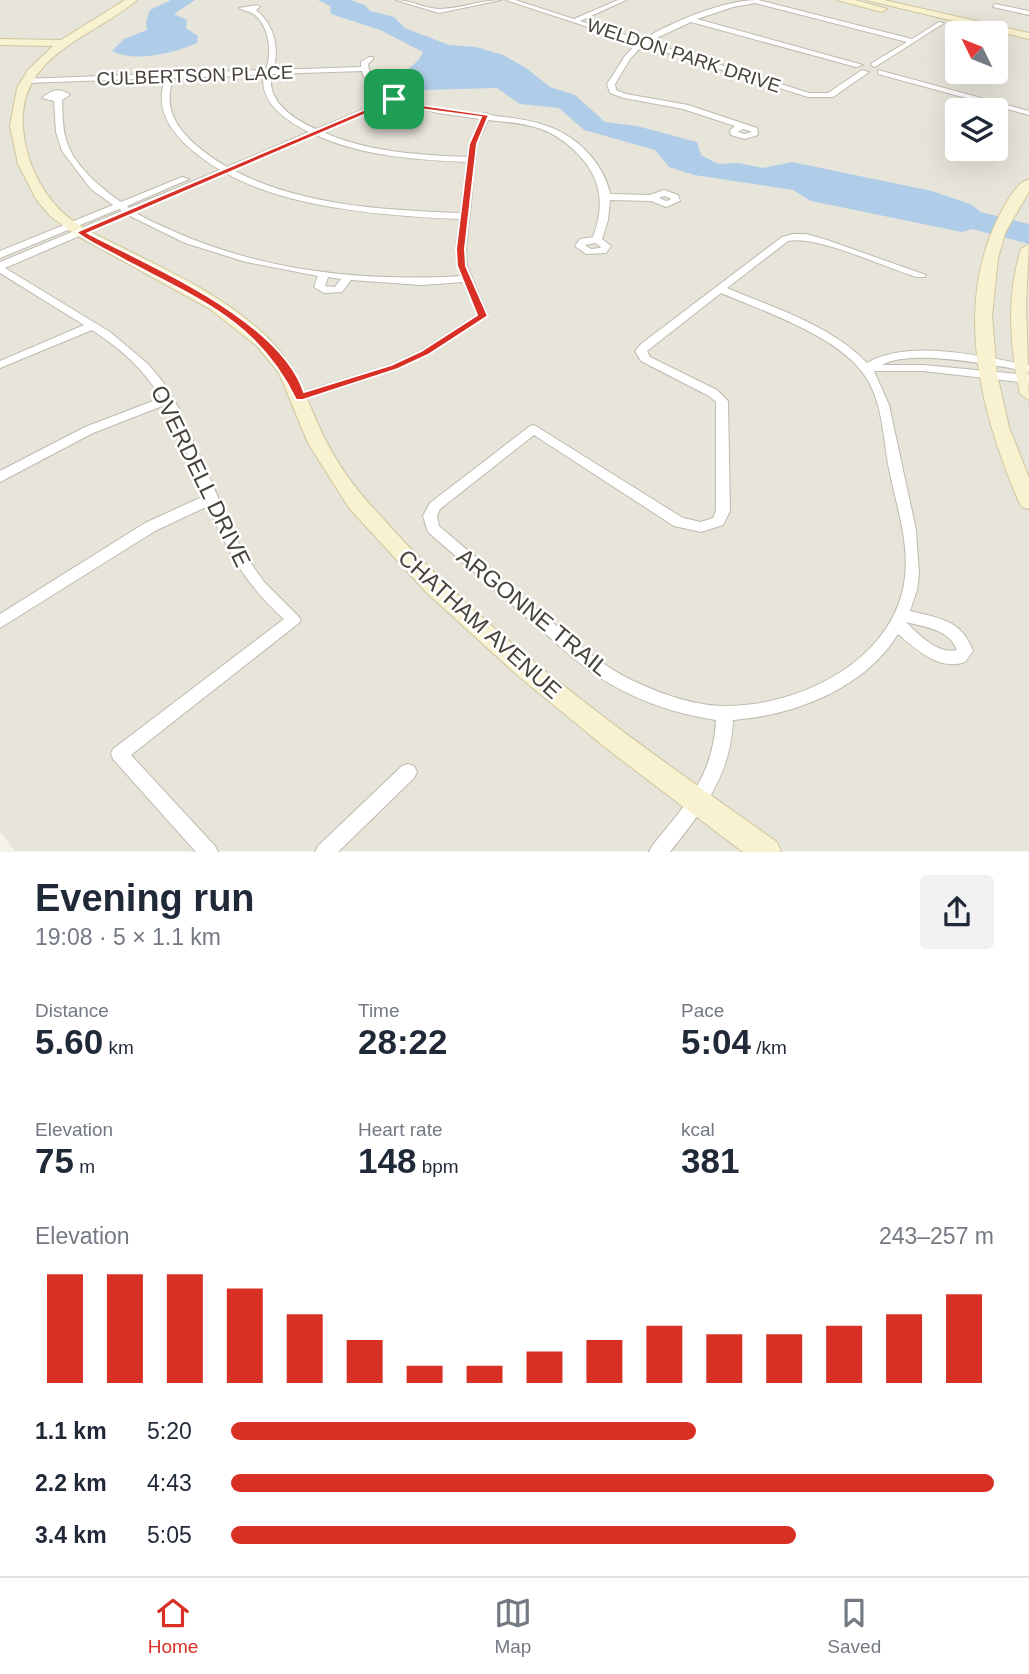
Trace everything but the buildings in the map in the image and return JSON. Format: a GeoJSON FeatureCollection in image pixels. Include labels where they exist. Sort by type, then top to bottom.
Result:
{"type":"FeatureCollection","features":[{"type":"Feature","properties":{"kind":"street","name":"CHATHAM AVENUE"},"geometry":{"type":"LineString","coordinates":[[82,28],[86,20],[121,0]]}},
{"type":"Feature","properties":{"kind":"street","name":"CHATHAM AVENUE"},"geometry":{"type":"LineString","coordinates":[[132,0],[82,28],[26,81],[20,91],[16,108],[16,136],[21,161],[45,201],[76,229],[200,296],[246,326],[265,343],[296,386],[310,428],[347,491],[398,550],[459,611],[537,679],[697,802],[767,852]]}},
{"type":"Feature","properties":{"kind":"street"},"geometry":{"type":"LineString","coordinates":[[399,0],[437,11],[498,0]]}},
{"type":"Feature","properties":{"kind":"street","name":"WELDON PARK DRIVE"},"geometry":{"type":"LineString","coordinates":[[509,0],[805,94],[830,94],[862,69]]}},
{"type":"Feature","properties":{"kind":"street"},"geometry":{"type":"LineString","coordinates":[[573,19],[612,0]]}},
{"type":"Feature","properties":{"kind":"street"},"geometry":{"type":"LineString","coordinates":[[573,19],[623,0]]}},
{"type":"Feature","properties":{"kind":"street"},"geometry":{"type":"LineString","coordinates":[[742,126],[685,107],[615,92],[611,84],[641,44],[717,8],[745,0],[913,41]]}},
{"type":"Feature","properties":{"kind":"street"},"geometry":{"type":"LineString","coordinates":[[842,0],[945,24]]}},
{"type":"Feature","properties":{"kind":"street"},"geometry":{"type":"LineString","coordinates":[[871,0],[951,21]]}},
{"type":"Feature","properties":{"kind":"street"},"geometry":{"type":"LineString","coordinates":[[1003,0],[995,6],[1029,13]]}},
{"type":"Feature","properties":{"kind":"street"},"geometry":{"type":"LineString","coordinates":[[252,10],[265,24],[273,47],[274,55],[268,72],[267,88],[286,114],[312,130],[346,144],[382,152],[471,160]]}},
{"type":"Feature","properties":{"kind":"street"},"geometry":{"type":"LineString","coordinates":[[692,20],[862,69],[878,68],[1029,113]]}},
{"type":"Feature","properties":{"kind":"street"},"geometry":{"type":"LineString","coordinates":[[878,68],[941,23]]}},
{"type":"Feature","properties":{"kind":"street"},"geometry":{"type":"LineString","coordinates":[[1008,33],[1029,36]]}},
{"type":"Feature","properties":{"kind":"street"},"geometry":{"type":"LineString","coordinates":[[1008,39],[1029,44]]}},
{"type":"Feature","properties":{"kind":"street"},"geometry":{"type":"LineString","coordinates":[[0,42],[63,44]]}},
{"type":"Feature","properties":{"kind":"street"},"geometry":{"type":"LineString","coordinates":[[371,58],[363,69],[371,84],[390,98],[420,107],[527,121],[566,138],[596,169],[605,187],[605,220],[597,240]]}},
{"type":"Feature","properties":{"kind":"street","name":"CULBERTSON PLACE"},"geometry":{"type":"LineString","coordinates":[[26,81],[363,69]]}},
{"type":"Feature","properties":{"kind":"street"},"geometry":{"type":"LineString","coordinates":[[171,76],[166,88],[165,104],[174,126],[190,145],[228,170],[273,189],[334,204],[398,213],[464,216]]}},
{"type":"Feature","properties":{"kind":"street"},"geometry":{"type":"LineString","coordinates":[[0,268],[118,206],[390,98]]}},
{"type":"Feature","properties":{"kind":"street"},"geometry":{"type":"LineString","coordinates":[[58,99],[58,122],[64,149],[87,180],[118,206],[152,225],[209,248],[267,264],[324,275],[399,282],[466,279]]}},
{"type":"Feature","properties":{"kind":"street"},"geometry":{"type":"LineString","coordinates":[[300,397],[394,367],[424,353],[483,316],[466,279],[461,258],[473,144],[486,115]]}},
{"type":"Feature","properties":{"kind":"street"},"geometry":{"type":"LineString","coordinates":[[0,255],[128,212],[228,170],[312,130]]}},
{"type":"Feature","properties":{"kind":"street"},"geometry":{"type":"LineString","coordinates":[[1029,183],[1006,216],[989,255],[984,305],[987,368],[997,415],[1029,502]]}},
{"type":"Feature","properties":{"kind":"street"},"geometry":{"type":"LineString","coordinates":[[606,197],[654,198]]}},
{"type":"Feature","properties":{"kind":"street"},"geometry":{"type":"LineString","coordinates":[[430,516],[435,506],[534,429],[679,522],[701,527],[718,521],[723,511],[722,401],[713,393],[645,359],[640,351],[785,240],[800,237],[921,275]]}},
{"type":"Feature","properties":{"kind":"street"},"geometry":{"type":"LineString","coordinates":[[867,368],[987,368],[1027,378],[1017,303],[1029,249]]}},
{"type":"Feature","properties":{"kind":"street","name":"OVERDELL DRIVE"},"geometry":{"type":"LineString","coordinates":[[0,268],[129,352],[152,377],[168,400],[249,574],[268,596],[294,619],[119,754],[209,852]]}},
{"type":"Feature","properties":{"kind":"street"},"geometry":{"type":"LineString","coordinates":[[324,275],[319,287],[324,290],[338,290],[348,277]]}},
{"type":"Feature","properties":{"kind":"street","name":"ARGONNE TRAIL"},"geometry":{"type":"LineString","coordinates":[[430,516],[433,528],[593,667],[649,695],[725,713],[764,709],[804,700],[839,683],[870,656],[900,620],[911,591],[913,550],[880,393],[867,368],[819,332],[721,289]]}},
{"type":"Feature","properties":{"kind":"street"},"geometry":{"type":"LineString","coordinates":[[0,365],[91,326]]}},
{"type":"Feature","properties":{"kind":"street"},"geometry":{"type":"LineString","coordinates":[[0,477],[89,430],[168,400]]}},
{"type":"Feature","properties":{"kind":"street"},"geometry":{"type":"LineString","coordinates":[[0,622],[150,527],[212,498]]}},
{"type":"Feature","properties":{"kind":"street"},"geometry":{"type":"LineString","coordinates":[[658,852],[697,802],[718,769],[726,740],[725,713]]}},
{"type":"Feature","properties":{"kind":"street"},"geometry":{"type":"LineString","coordinates":[[324,852],[408,772]]}},
{"type":"Feature","properties":{"kind":"shaded area"},"geometry":{"type":"Polygon","coordinates":[[[0,0],[1029,0],[1029,851],[15,851],[0,832],[0,0]]]}},
{"type":"Feature","properties":{"kind":"water"},"geometry":{"type":"Polygon","coordinates":[[[171,0],[195,0],[174,14],[187,20],[186,28],[198,36],[197,43],[166,53],[143,56],[122,55],[112,51],[124,39],[147,30],[146,21],[150,10],[171,0]]]}},
{"type":"Feature","properties":{"kind":"water"},"geometry":{"type":"Polygon","coordinates":[[[318,0],[350,0],[365,5],[370,11],[394,17],[405,28],[449,45],[476,47],[503,55],[526,68],[550,87],[575,95],[605,122],[637,126],[697,142],[701,155],[718,164],[738,163],[763,168],[792,162],[932,191],[970,204],[981,212],[1029,224],[1029,244],[972,229],[962,232],[811,201],[793,190],[694,175],[669,167],[655,150],[584,130],[559,108],[520,104],[497,88],[423,90],[402,79],[423,52],[380,30],[331,14],[330,6],[318,0]]]}},
{"type":"Feature","properties":{"kind":"route"},"geometry":{"type":"LineString","coordinates":[[394,99],[420,107],[486,115],[473,144],[461,233],[462,266],[483,316],[424,353],[394,367],[300,397],[283,366],[265,343],[246,326],[200,296],[81,232],[228,170],[394,99]]}}]}
